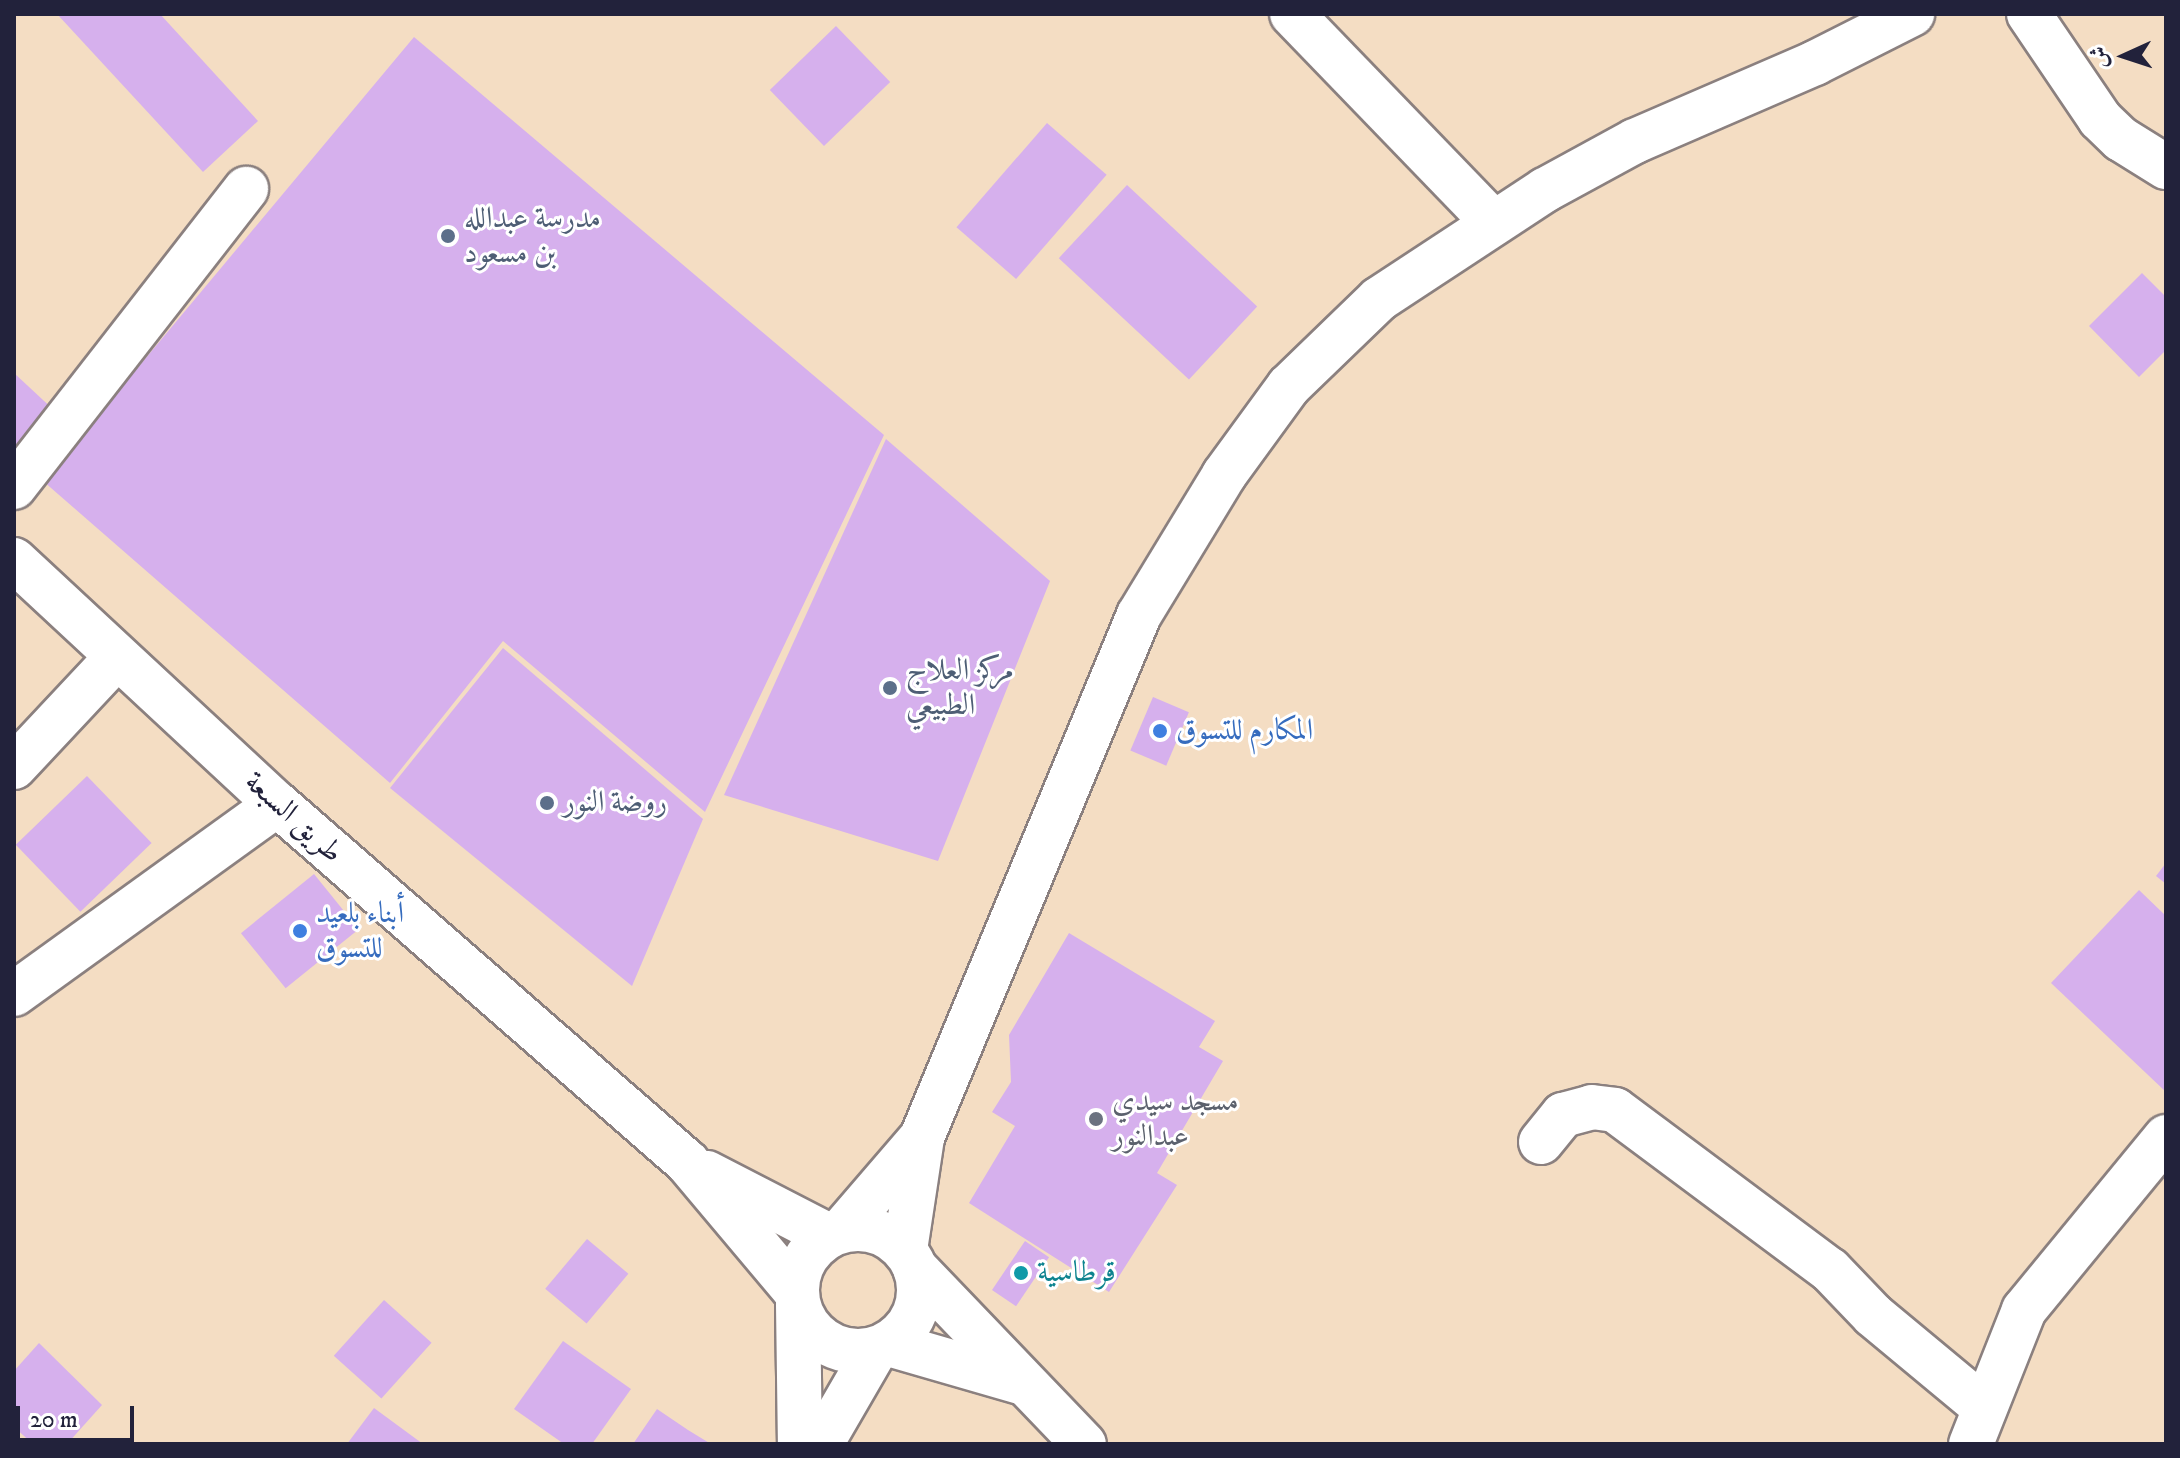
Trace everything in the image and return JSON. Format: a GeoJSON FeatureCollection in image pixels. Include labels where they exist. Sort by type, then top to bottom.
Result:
{"type":"FeatureCollection","features":[{"type":"Feature","properties":{"kind":"street"},"geometry":{"type":"LineString","coordinates":[[1292,14],[1493,222]]}},
{"type":"Feature","properties":{"kind":"street"},"geometry":{"type":"LineString","coordinates":[[821,1444],[882,1346],[913,1319],[920,1285],[910,1259],[922,1137],[1139,615],[1224,475],[1289,386],[1379,299],[1493,222],[1635,141],[1815,63],[1912,14]]}},
{"type":"Feature","properties":{"kind":"street"},"geometry":{"type":"LineString","coordinates":[[2029,14],[2100,119],[2121,139],[2166,167]]}},
{"type":"Feature","properties":{"kind":"street"},"geometry":{"type":"LineString","coordinates":[[14,487],[246,189]]}},
{"type":"Feature","properties":{"kind":"street","name":"طريق السبعة"},"geometry":{"type":"LineString","coordinates":[[14,560],[116,658],[277,804],[687,1162]]}},
{"type":"Feature","properties":{"kind":"street"},"geometry":{"type":"LineString","coordinates":[[14,767],[116,658]]}},
{"type":"Feature","properties":{"kind":"street"},"geometry":{"type":"LineString","coordinates":[[14,994],[277,804]]}},
{"type":"Feature","properties":{"kind":"street"},"geometry":{"type":"LineString","coordinates":[[1541,1142],[1563,1115],[1592,1107],[1615,1110],[1830,1270],[1978,1426],[2024,1310],[2166,1137]]}},
{"type":"Feature","properties":{"kind":"street"},"geometry":{"type":"LineString","coordinates":[[800,1444],[797,1298],[805,1259],[836,1233],[922,1137]]}},
{"type":"Feature","properties":{"kind":"street"},"geometry":{"type":"LineString","coordinates":[[687,1162],[836,1233],[876,1231],[910,1259],[1020,1382],[1084,1444]]}},
{"type":"Feature","properties":{"kind":"street"},"geometry":{"type":"LineString","coordinates":[[687,1162],[797,1298],[819,1339],[837,1348],[882,1346],[1020,1382]]}},
{"type":"Feature","properties":{"kind":"building"},"geometry":{"type":"Polygon","coordinates":[[[57,14],[160,14],[258,121],[203,172],[57,14]]]}},
{"type":"Feature","properties":{"kind":"building"},"geometry":{"type":"Polygon","coordinates":[[[836,26],[890,82],[824,146],[770,90],[836,26]]]}},
{"type":"Feature","properties":{"kind":"building","name":"مدرسة عبدالله بن مسعود"},"geometry":{"type":"Polygon","coordinates":[[[414,37],[884,435],[705,812],[503,641],[390,783],[43,481],[414,37]]]}},
{"type":"Feature","properties":{"kind":"building"},"geometry":{"type":"Polygon","coordinates":[[[1047,123],[1107,175],[1016,279],[956,227],[1047,123]]]}},
{"type":"Feature","properties":{"kind":"building"},"geometry":{"type":"Polygon","coordinates":[[[1127,185],[1257,306],[1189,380],[1059,258],[1127,185]]]}},
{"type":"Feature","properties":{"kind":"building"},"geometry":{"type":"Polygon","coordinates":[[[2142,273],[2166,297],[2166,350],[2139,377],[2089,326],[2142,273]]]}},
{"type":"Feature","properties":{"kind":"building"},"geometry":{"type":"Polygon","coordinates":[[[14,373],[57,413],[14,461],[14,373]]]}},
{"type":"Feature","properties":{"kind":"building","name":"مركز العلاج الطبيعي"},"geometry":{"type":"Polygon","coordinates":[[[886,439],[1050,581],[938,861],[724,795],[886,439]]]}},
{"type":"Feature","properties":{"kind":"building","name":"روضة النور"},"geometry":{"type":"Polygon","coordinates":[[[503,648],[703,819],[632,986],[390,788],[503,648]]]}},
{"type":"Feature","properties":{"kind":"building","name":"المكارم للتسوق"},"geometry":{"type":"Polygon","coordinates":[[[1153,697],[1189,712],[1166,766],[1130,750],[1153,697]]]}},
{"type":"Feature","properties":{"kind":"building"},"geometry":{"type":"Polygon","coordinates":[[[87,776],[152,843],[80,912],[16,845],[87,776]]]}},
{"type":"Feature","properties":{"kind":"building"},"geometry":{"type":"Polygon","coordinates":[[[2166,863],[2166,884],[2156,876],[2166,863]]]}},
{"type":"Feature","properties":{"kind":"building","name":"أبناء بلعيد للتسوق"},"geometry":{"type":"Polygon","coordinates":[[[314,874],[359,929],[286,988],[241,933],[314,874]]]}},
{"type":"Feature","properties":{"kind":"building"},"geometry":{"type":"Polygon","coordinates":[[[2139,890],[2166,916],[2166,1092],[2051,983],[2139,890]]]}},
{"type":"Feature","properties":{"kind":"building","name":"مسجد سيدي عبدالنور"},"geometry":{"type":"Polygon","coordinates":[[[1069,933],[1215,1021],[1199,1047],[1223,1061],[1157,1173],[1177,1185],[1109,1292],[969,1203],[1015,1126],[992,1112],[1011,1082],[1009,1035],[1069,933]]]}},
{"type":"Feature","properties":{"kind":"building"},"geometry":{"type":"Polygon","coordinates":[[[587,1239],[628,1274],[587,1324],[545,1289],[587,1239]]]}},
{"type":"Feature","properties":{"kind":"building","name":"قرطاسية"},"geometry":{"type":"Polygon","coordinates":[[[1025,1241],[1049,1257],[1016,1306],[992,1290],[1025,1241]]]}},
{"type":"Feature","properties":{"kind":"building"},"geometry":{"type":"Polygon","coordinates":[[[384,1300],[432,1343],[381,1399],[334,1356],[384,1300]]]}},
{"type":"Feature","properties":{"kind":"building"},"geometry":{"type":"Polygon","coordinates":[[[563,1341],[631,1389],[592,1444],[564,1444],[514,1409],[563,1341]]]}},
{"type":"Feature","properties":{"kind":"building"},"geometry":{"type":"Polygon","coordinates":[[[39,1343],[102,1405],[67,1444],[33,1444],[14,1427],[14,1371],[39,1343]]]}},
{"type":"Feature","properties":{"kind":"building"},"geometry":{"type":"Polygon","coordinates":[[[374,1408],[423,1444],[347,1444],[374,1408]]]}},
{"type":"Feature","properties":{"kind":"building"},"geometry":{"type":"Polygon","coordinates":[[[657,1409],[688,1430],[711,1444],[633,1444],[657,1409]]]}},
{"type":"Feature","properties":{"kind":"place","name":"مدرسة عبدالله بن مسعود"},"geometry":{"type":"Point","coordinates":[448,236]}},
{"type":"Feature","properties":{"kind":"place","name":"مركز العلاج الطبيعي"},"geometry":{"type":"Point","coordinates":[890,688]}},
{"type":"Feature","properties":{"kind":"place","name":"المكارم للتسوق"},"geometry":{"type":"Point","coordinates":[1160,731]}},
{"type":"Feature","properties":{"kind":"place","name":"روضة النور"},"geometry":{"type":"Point","coordinates":[547,803]}},
{"type":"Feature","properties":{"kind":"place","name":"أبناء بلعيد للتسوق"},"geometry":{"type":"Point","coordinates":[300,931]}},
{"type":"Feature","properties":{"kind":"place","name":"مسجد سيدي عبدالنور"},"geometry":{"type":"Point","coordinates":[1096,1119]}},
{"type":"Feature","properties":{"kind":"place","name":"قرطاسية"},"geometry":{"type":"Point","coordinates":[1021,1273]}}]}
